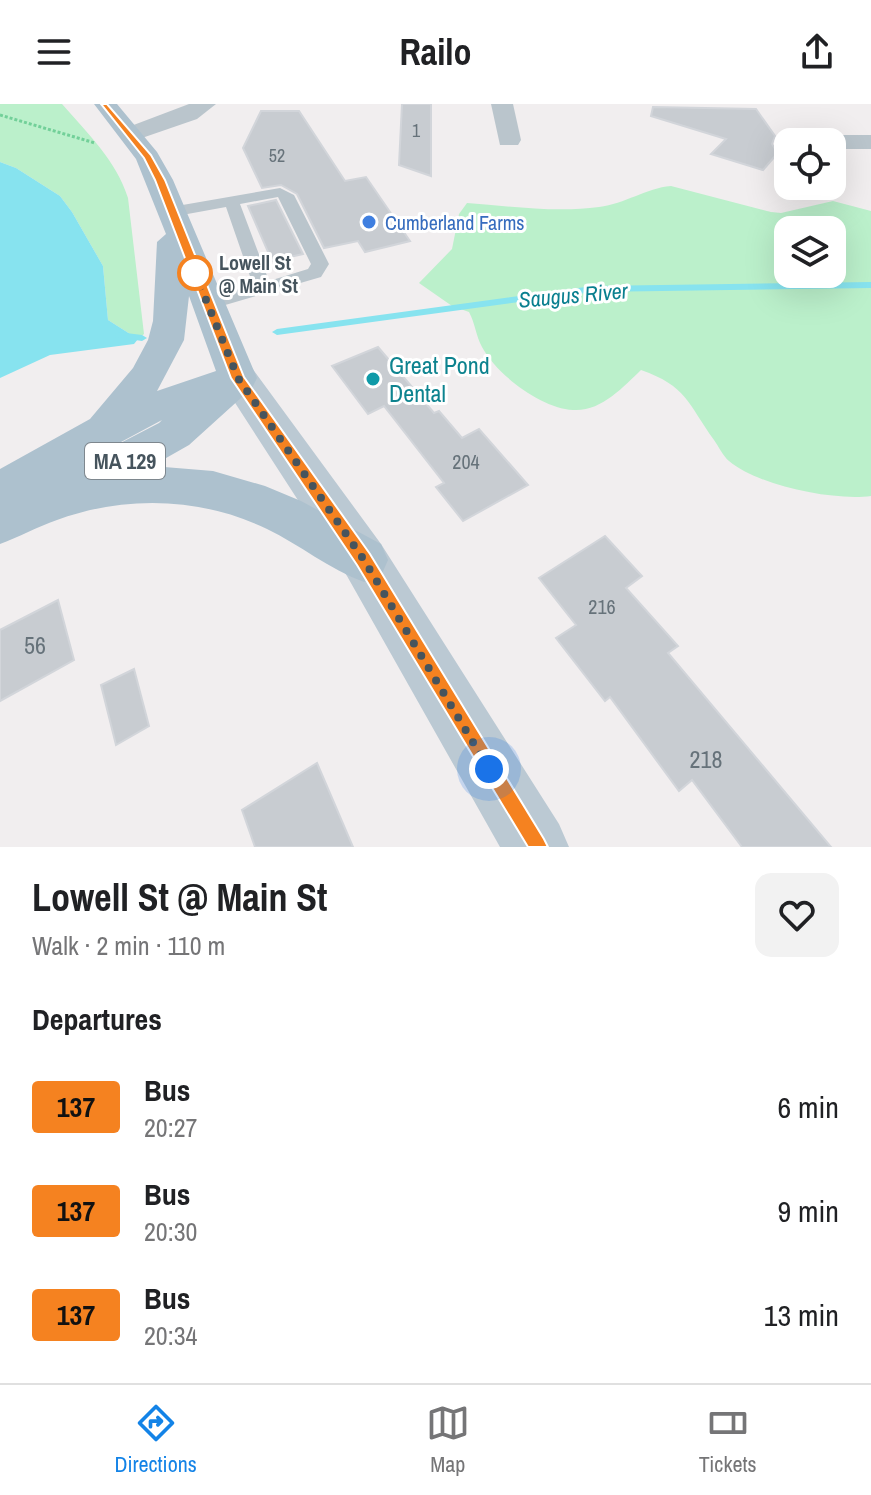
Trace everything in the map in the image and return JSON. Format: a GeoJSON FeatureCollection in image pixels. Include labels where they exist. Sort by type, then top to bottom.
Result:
{"type":"FeatureCollection","features":[{"type":"Feature","properties":{"kind":"main road","name":"MA 129"},"geometry":{"type":"LineString","coordinates":[[0,524],[47,503],[174,434],[238,378],[148,157],[105,104]]}},
{"type":"Feature","properties":{"kind":"main road","name":"MA 129"},"geometry":{"type":"LineString","coordinates":[[0,492],[108,422],[130,399],[166,346],[173,312],[171,212]]}},
{"type":"Feature","properties":{"kind":"main road"},"geometry":{"type":"LineString","coordinates":[[84,440],[158,405],[238,378],[364,560],[536,847]]}},
{"type":"Feature","properties":{"kind":"main road"},"geometry":{"type":"LineString","coordinates":[[47,503],[116,486],[200,485],[234,493],[271,507],[364,560]]}},
{"type":"Feature","properties":{"kind":"street"},"geometry":{"type":"LineString","coordinates":[[131,134],[192,113],[205,104]]}},
{"type":"Feature","properties":{"kind":"street"},"geometry":{"type":"LineString","coordinates":[[502,104],[509,140]]}},
{"type":"Feature","properties":{"kind":"street"},"geometry":{"type":"LineString","coordinates":[[846,142],[871,142]]}},
{"type":"Feature","properties":{"kind":"lane"},"geometry":{"type":"LineString","coordinates":[[171,212],[271,192],[285,194],[320,264],[313,274],[208,304]]}},
{"type":"Feature","properties":{"kind":"lane"},"geometry":{"type":"LineString","coordinates":[[231,200],[263,288]]}},
{"type":"Feature","properties":{"kind":"path"},"geometry":{"type":"LineString","coordinates":[[0,115],[148,157]]}},
{"type":"Feature","properties":{"kind":"green space"},"geometry":{"type":"Polygon","coordinates":[[[0,104],[62,104],[116,172],[128,198],[144,334],[138,339],[108,320],[103,266],[60,196],[16,168],[0,162],[0,104]]]}},
{"type":"Feature","properties":{"kind":"green space"},"geometry":{"type":"Polygon","coordinates":[[[671,186],[781,213],[833,201],[871,211],[871,496],[837,496],[797,490],[742,470],[725,457],[692,406],[677,390],[641,370],[611,397],[583,410],[561,408],[534,397],[509,379],[489,358],[469,312],[452,306],[419,283],[452,249],[459,214],[467,203],[583,209],[618,203],[671,186]]]}},
{"type":"Feature","properties":{"kind":"water"},"geometry":{"type":"Polygon","coordinates":[[[0,162],[16,168],[60,196],[72,212],[103,266],[108,320],[138,339],[134,344],[50,355],[0,378],[0,162]]]}},
{"type":"Feature","properties":{"kind":"building"},"geometry":{"type":"Polygon","coordinates":[[[402,104],[431,104],[431,176],[399,165],[402,104]]]}},
{"type":"Feature","properties":{"kind":"building"},"geometry":{"type":"Polygon","coordinates":[[[653,107],[756,109],[774,135],[774,157],[763,170],[711,154],[726,139],[651,116],[653,107]]]}},
{"type":"Feature","properties":{"kind":"building"},"geometry":{"type":"Polygon","coordinates":[[[261,111],[299,111],[345,181],[366,177],[410,241],[365,252],[358,241],[324,248],[297,194],[281,185],[262,188],[243,148],[261,111]]]}},
{"type":"Feature","properties":{"kind":"building"},"geometry":{"type":"Polygon","coordinates":[[[276,200],[303,254],[272,261],[248,206],[276,200]]]}},
{"type":"Feature","properties":{"kind":"building"},"geometry":{"type":"Polygon","coordinates":[[[378,347],[434,413],[439,411],[462,438],[479,429],[528,485],[463,521],[436,487],[444,483],[384,406],[368,414],[332,366],[378,347]]]}},
{"type":"Feature","properties":{"kind":"building"},"geometry":{"type":"Polygon","coordinates":[[[605,536],[642,576],[626,588],[678,646],[668,653],[831,847],[742,847],[692,780],[679,791],[610,697],[605,701],[556,638],[576,625],[539,578],[605,536]]]}},
{"type":"Feature","properties":{"kind":"building"},"geometry":{"type":"Polygon","coordinates":[[[58,600],[74,660],[0,701],[0,630],[58,600]]]}},
{"type":"Feature","properties":{"kind":"building"},"geometry":{"type":"Polygon","coordinates":[[[134,669],[149,726],[116,745],[101,685],[134,669]]]}},
{"type":"Feature","properties":{"kind":"building"},"geometry":{"type":"Polygon","coordinates":[[[317,763],[353,847],[255,847],[242,810],[317,763]]]}},
{"type":"Feature","properties":{"kind":"waterway","name":"Saugus River"},"geometry":{"type":"LineString","coordinates":[[277,332],[593,289],[871,285]]}},
{"type":"Feature","properties":{"kind":"waterway","name":"Saugus River"},"geometry":{"type":"LineString","coordinates":[[118,335],[142,338]]}},
{"type":"Feature","properties":{"kind":"bus line","name":"137"},"geometry":{"type":"LineString","coordinates":[[105,104],[148,157],[160,180],[238,378],[364,560],[536,847]]}},
{"type":"Feature","properties":{"kind":"place","name":"Cumberland Farms"},"geometry":{"type":"Point","coordinates":[369,222]}},
{"type":"Feature","properties":{"kind":"place","name":"Lowell St @ Main St"},"geometry":{"type":"Point","coordinates":[195,273]}},
{"type":"Feature","properties":{"kind":"place","name":"Great Pond Dental"},"geometry":{"type":"Point","coordinates":[373,379]}},
{"type":"Feature","properties":{"kind":"route"},"geometry":{"type":"LineString","coordinates":[[195,273],[238,378],[364,560],[489,769]]}}]}
